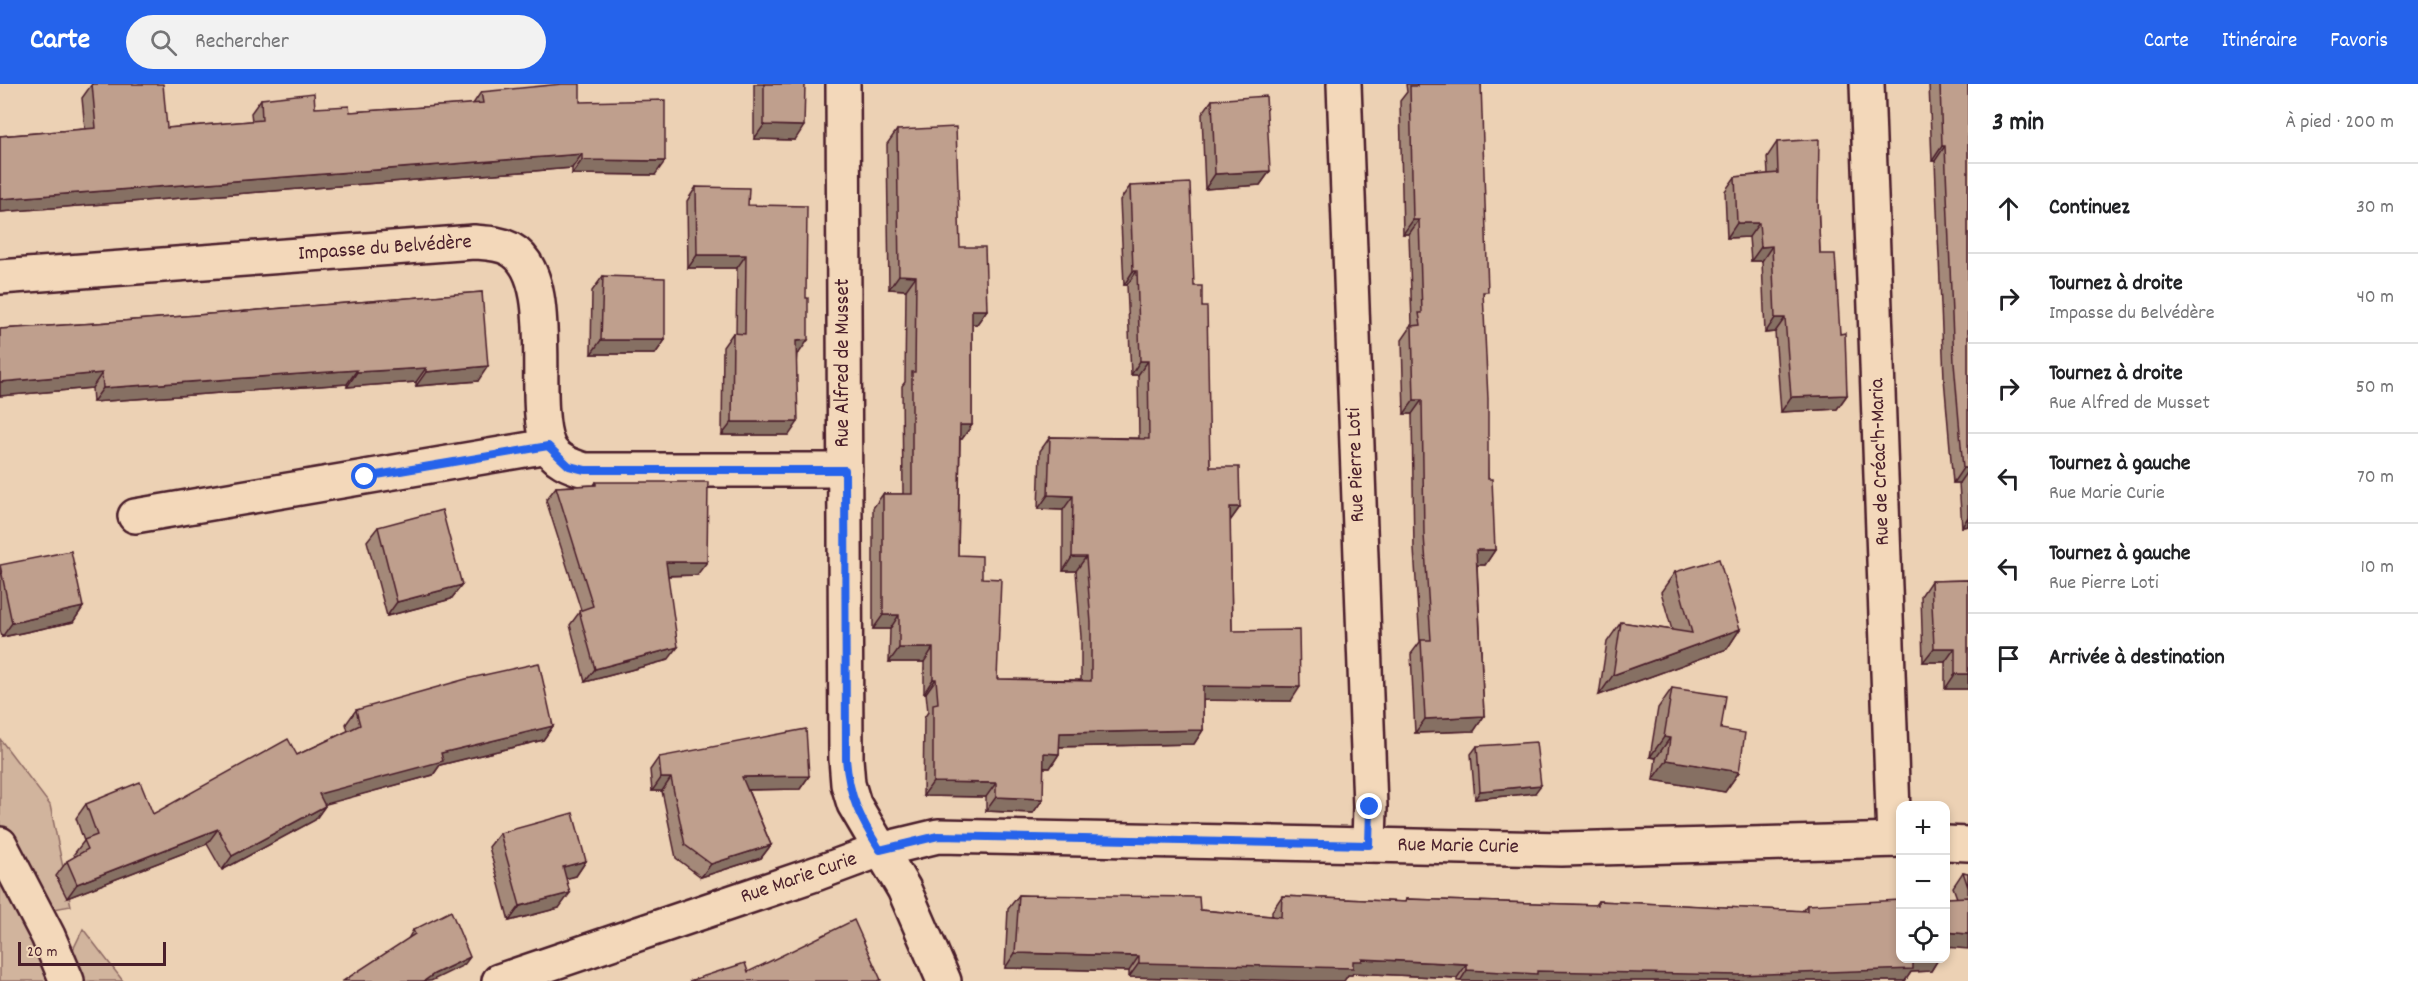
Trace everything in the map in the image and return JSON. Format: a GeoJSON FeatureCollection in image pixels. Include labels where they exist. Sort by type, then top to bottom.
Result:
{"type":"FeatureCollection","features":[{"type":"Feature","properties":{"kind":"street","name":"Rue Alfred de Musset"},"geometry":{"type":"LineString","coordinates":[[843,84],[846,759],[848,784],[854,804],[904,890],[944,981]]}},
{"type":"Feature","properties":{"kind":"street","name":"Rue Pierre Loti"},"geometry":{"type":"LineString","coordinates":[[1344,84],[1370,807],[1369,845]]}},
{"type":"Feature","properties":{"kind":"street","name":"Rue de Créac'h-Maria"},"geometry":{"type":"LineString","coordinates":[[1867,84],[1896,815]]}},
{"type":"Feature","properties":{"kind":"street","name":"Impasse du Belvédère"},"geometry":{"type":"LineString","coordinates":[[0,277],[474,242],[492,243],[511,249],[531,273],[539,323],[543,417],[548,446]]}},
{"type":"Feature","properties":{"kind":"street"},"geometry":{"type":"LineString","coordinates":[[135,516],[548,446],[569,466],[585,470],[845,470]]}},
{"type":"Feature","properties":{"kind":"street","name":"Rue Marie Curie"},"geometry":{"type":"LineString","coordinates":[[499,981],[880,850],[938,836],[1561,849],[1896,840]]}},
{"type":"Feature","properties":{"kind":"street"},"geometry":{"type":"LineString","coordinates":[[1950,843],[1968,844]]}},
{"type":"Feature","properties":{"kind":"street"},"geometry":{"type":"LineString","coordinates":[[0,844],[48,936],[67,981]]}},
{"type":"Feature","properties":{"kind":"shaded area"},"geometry":{"type":"Polygon","coordinates":[[[0,739],[50,805],[71,906],[20,915],[36,946],[46,974],[68,960],[83,929],[123,981],[0,981],[0,739]]]}},
{"type":"Feature","properties":{"kind":"building"},"geometry":{"type":"Polygon","coordinates":[[[92,84],[163,84],[167,128],[262,120],[261,99],[314,93],[315,108],[349,106],[350,112],[483,103],[481,92],[580,84],[580,102],[665,100],[665,161],[582,160],[582,154],[0,199],[0,136],[96,128],[92,84]]]}},
{"type":"Feature","properties":{"kind":"building"},"geometry":{"type":"Polygon","coordinates":[[[764,84],[805,84],[804,126],[764,125],[764,84]]]}},
{"type":"Feature","properties":{"kind":"building"},"geometry":{"type":"Polygon","coordinates":[[[1417,84],[1481,84],[1488,292],[1483,292],[1488,399],[1488,479],[1492,479],[1495,550],[1476,550],[1484,716],[1425,719],[1421,640],[1431,640],[1424,535],[1422,400],[1414,400],[1412,326],[1421,325],[1419,313],[1422,313],[1419,220],[1413,220],[1410,86],[1417,86],[1417,84]]]}},
{"type":"Feature","properties":{"kind":"building"},"geometry":{"type":"Polygon","coordinates":[[[1940,84],[1968,84],[1968,468],[1963,468],[1954,363],[1945,146],[1942,146],[1940,84]]]}},
{"type":"Feature","properties":{"kind":"building"},"geometry":{"type":"Polygon","coordinates":[[[1266,96],[1270,171],[1215,174],[1212,100],[1266,96]]]}},
{"type":"Feature","properties":{"kind":"building"},"geometry":{"type":"Polygon","coordinates":[[[956,127],[960,247],[985,247],[987,310],[972,310],[972,425],[960,425],[958,555],[982,556],[982,578],[1001,579],[997,679],[1091,681],[1091,623],[1086,557],[1072,557],[1073,496],[1048,495],[1050,437],[1149,439],[1148,361],[1140,361],[1137,271],[1133,271],[1130,186],[1190,183],[1194,286],[1202,286],[1202,307],[1207,307],[1210,467],[1239,467],[1240,507],[1230,507],[1232,631],[1299,630],[1300,687],[1203,686],[1203,730],[1060,733],[1059,754],[1044,753],[1043,799],[996,797],[996,783],[933,782],[933,704],[938,703],[936,679],[933,679],[933,648],[899,648],[899,615],[883,615],[883,494],[912,494],[912,372],[915,372],[916,276],[899,275],[897,130],[956,127]]]}},
{"type":"Feature","properties":{"kind":"building"},"geometry":{"type":"Polygon","coordinates":[[[1819,139],[1820,254],[1835,254],[1840,334],[1845,333],[1847,395],[1791,397],[1785,318],[1775,318],[1772,246],[1761,247],[1759,223],[1737,223],[1735,177],[1778,173],[1777,142],[1819,139]]]}},
{"type":"Feature","properties":{"kind":"building"},"geometry":{"type":"Polygon","coordinates":[[[696,187],[749,188],[748,205],[807,206],[808,340],[796,341],[798,422],[732,422],[733,333],[745,334],[746,255],[697,255],[696,187]]]}},
{"type":"Feature","properties":{"kind":"building"},"geometry":{"type":"Polygon","coordinates":[[[603,276],[665,278],[665,340],[601,340],[603,276]]]}},
{"type":"Feature","properties":{"kind":"building"},"geometry":{"type":"Polygon","coordinates":[[[482,292],[488,366],[426,372],[426,368],[357,372],[357,370],[103,388],[102,373],[0,382],[0,329],[482,292]]]}},
{"type":"Feature","properties":{"kind":"building"},"geometry":{"type":"Polygon","coordinates":[[[596,482],[708,482],[707,562],[666,562],[678,647],[595,669],[579,611],[593,606],[556,487],[596,485],[596,482]]]}},
{"type":"Feature","properties":{"kind":"building"},"geometry":{"type":"Polygon","coordinates":[[[442,510],[462,585],[397,602],[378,527],[442,510]]]}},
{"type":"Feature","properties":{"kind":"building"},"geometry":{"type":"Polygon","coordinates":[[[71,551],[83,607],[12,623],[0,565],[71,551]]]}},
{"type":"Feature","properties":{"kind":"building"},"geometry":{"type":"Polygon","coordinates":[[[1719,559],[1740,629],[1613,675],[1621,622],[1692,633],[1675,572],[1719,559]]]}},
{"type":"Feature","properties":{"kind":"building"},"geometry":{"type":"Polygon","coordinates":[[[1968,580],[1968,674],[1955,674],[1955,648],[1934,648],[1931,581],[1968,580]]]}},
{"type":"Feature","properties":{"kind":"building"},"geometry":{"type":"Polygon","coordinates":[[[539,663],[553,726],[441,753],[443,761],[319,794],[325,806],[232,856],[218,829],[77,884],[67,861],[88,849],[84,840],[97,835],[86,804],[140,782],[153,814],[288,739],[297,755],[360,725],[356,710],[466,679],[539,663]]]}},
{"type":"Feature","properties":{"kind":"building"},"geometry":{"type":"Polygon","coordinates":[[[1672,688],[1726,696],[1721,729],[1745,733],[1739,772],[1667,760],[1670,738],[1664,737],[1672,688]]]}},
{"type":"Feature","properties":{"kind":"building"},"geometry":{"type":"Polygon","coordinates":[[[806,729],[809,776],[742,777],[771,845],[711,864],[685,845],[671,778],[661,778],[659,757],[806,729]]]}},
{"type":"Feature","properties":{"kind":"building"},"geometry":{"type":"Polygon","coordinates":[[[1536,742],[1541,785],[1480,791],[1477,746],[1536,742]]]}},
{"type":"Feature","properties":{"kind":"building"},"geometry":{"type":"Polygon","coordinates":[[[573,813],[586,861],[563,867],[570,893],[520,906],[500,833],[573,813]]]}},
{"type":"Feature","properties":{"kind":"building"},"geometry":{"type":"Polygon","coordinates":[[[1963,872],[1968,873],[1968,887],[1963,872]]]}},
{"type":"Feature","properties":{"kind":"building"},"geometry":{"type":"Polygon","coordinates":[[[1019,895],[1199,897],[1200,910],[1281,917],[1282,896],[1406,902],[1406,899],[1598,905],[1598,901],[1807,911],[1807,905],[1896,900],[1896,963],[1913,963],[1913,969],[1739,975],[1537,971],[1537,974],[1467,970],[1467,964],[1362,959],[1362,961],[1353,961],[1353,968],[1139,963],[1139,956],[1015,953],[1019,895]]]}},
{"type":"Feature","properties":{"kind":"building"},"geometry":{"type":"Polygon","coordinates":[[[1968,897],[1968,934],[1950,932],[1950,898],[1968,897]]]}},
{"type":"Feature","properties":{"kind":"building"},"geometry":{"type":"Polygon","coordinates":[[[451,911],[470,957],[424,981],[343,981],[415,934],[413,930],[451,911]]]}},
{"type":"Feature","properties":{"kind":"building"},"geometry":{"type":"Polygon","coordinates":[[[854,920],[881,980],[689,981],[745,963],[748,972],[854,920]]]}},
{"type":"Feature","properties":{"kind":"route"},"geometry":{"type":"LineString","coordinates":[[365,477],[548,446],[569,466],[585,470],[845,470],[848,784],[854,804],[880,850],[938,836],[1369,845],[1370,807]]}}]}
